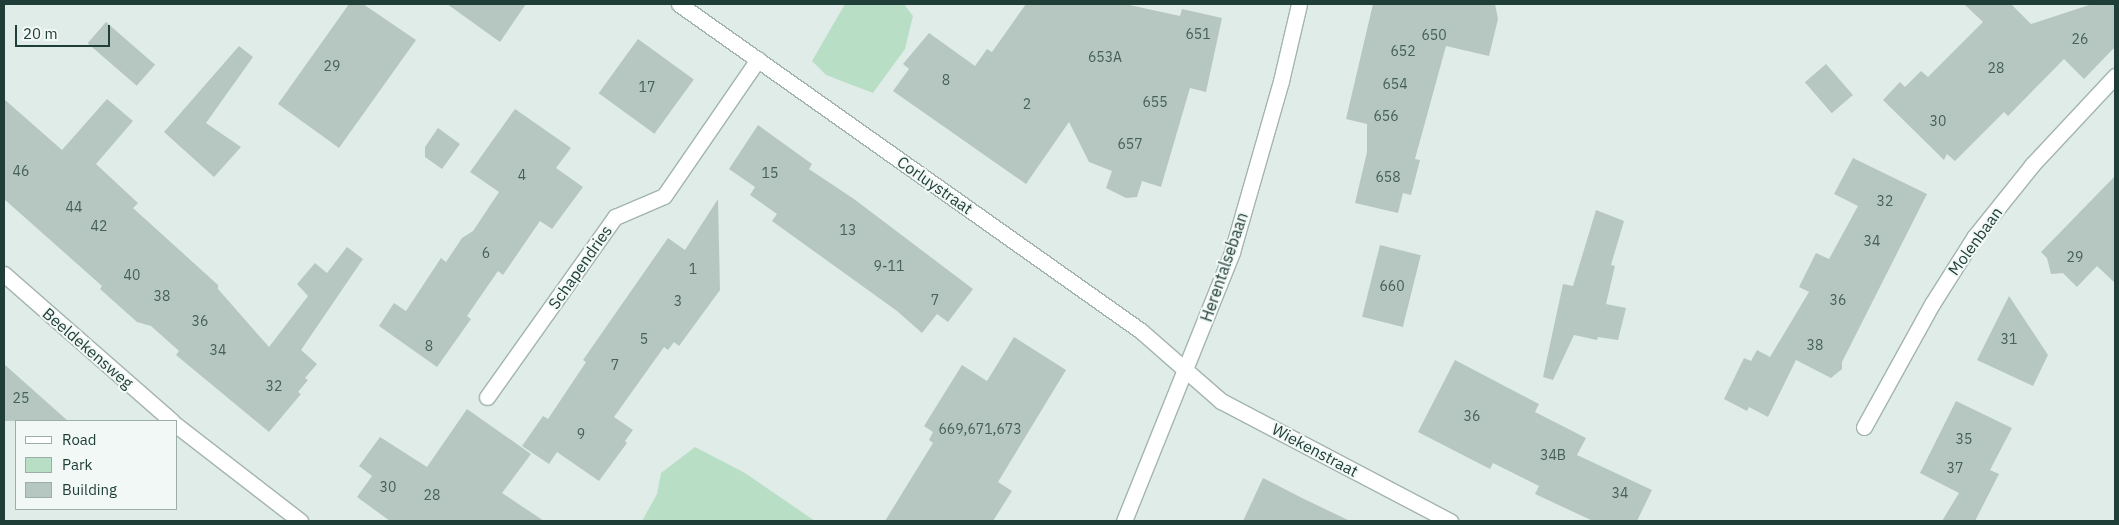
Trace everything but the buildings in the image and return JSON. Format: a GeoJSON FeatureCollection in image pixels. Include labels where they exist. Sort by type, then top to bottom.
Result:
{"type":"FeatureCollection","features":[{"type":"Feature","properties":{"kind":"street","name":"Corluystraat"},"geometry":{"type":"LineString","coordinates":[[679,4],[1112,310],[1187,370]]}},
{"type":"Feature","properties":{"kind":"street","name":"Herentalsebaan"},"geometry":{"type":"LineString","coordinates":[[1124,521],[1187,370],[1232,252],[1281,81],[1299,4]]}},
{"type":"Feature","properties":{"kind":"street","name":"Schapendries"},"geometry":{"type":"LineString","coordinates":[[487,397],[615,216],[664,196],[758,59]]}},
{"type":"Feature","properties":{"kind":"street","name":"Molenbaan"},"geometry":{"type":"LineString","coordinates":[[1864,427],[1932,304],[1976,236],[2032,166],[2115,76]]}},
{"type":"Feature","properties":{"kind":"street","name":"Beeldekensweg"},"geometry":{"type":"LineString","coordinates":[[4,274],[171,420]]}},
{"type":"Feature","properties":{"kind":"street","name":"Wiekenstraat"},"geometry":{"type":"LineString","coordinates":[[1187,370],[1222,401],[1450,521]]}},
{"type":"Feature","properties":{"kind":"street"},"geometry":{"type":"LineString","coordinates":[[178,427],[300,521]]}},
{"type":"Feature","properties":{"kind":"green space"},"geometry":{"type":"Polygon","coordinates":[[[845,4],[904,4],[913,16],[905,49],[873,93],[826,75],[812,61],[845,4]]]}},
{"type":"Feature","properties":{"kind":"green space"},"geometry":{"type":"Polygon","coordinates":[[[695,447],[745,473],[815,521],[642,521],[657,494],[661,473],[695,447]]]}}]}
